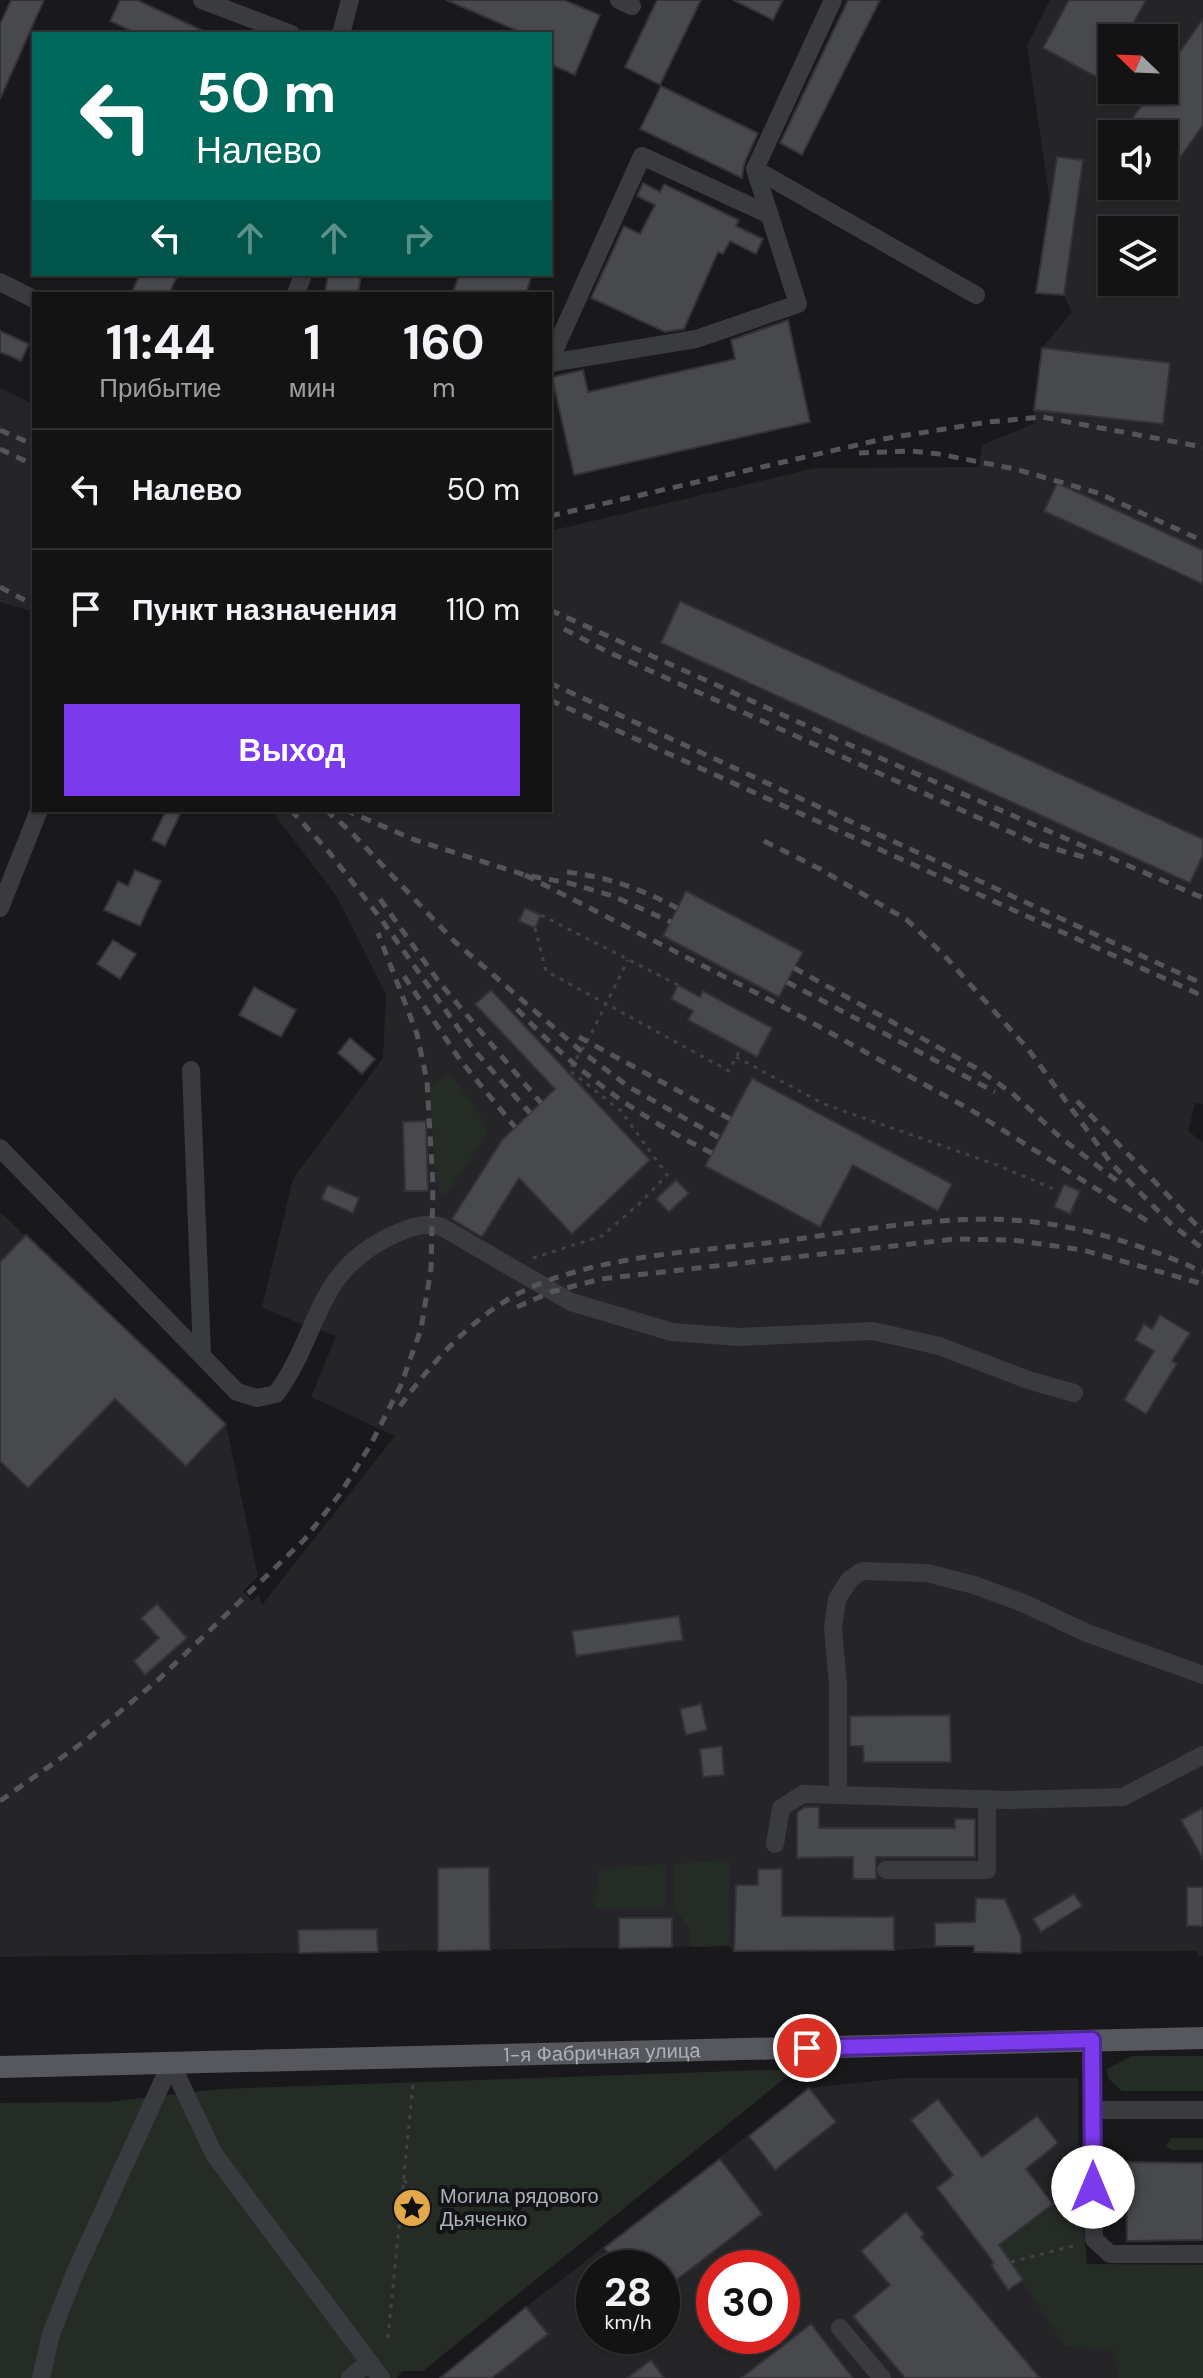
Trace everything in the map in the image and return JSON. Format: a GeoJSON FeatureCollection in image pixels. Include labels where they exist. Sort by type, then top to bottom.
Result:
{"type":"FeatureCollection","features":[{"type":"Feature","properties":{"kind":"main road","name":"1-я Фабричная улица"},"geometry":{"type":"LineString","coordinates":[[0,2067],[1203,2038]]}},
{"type":"Feature","properties":{"kind":"street"},"geometry":{"type":"LineString","coordinates":[[202,0],[286,32]]}},
{"type":"Feature","properties":{"kind":"street"},"geometry":{"type":"LineString","coordinates":[[342,32],[350,0]]}},
{"type":"Feature","properties":{"kind":"street"},"geometry":{"type":"LineString","coordinates":[[552,361],[696,339],[798,304],[755,169],[833,0]]}},
{"type":"Feature","properties":{"kind":"street"},"geometry":{"type":"LineString","coordinates":[[552,357],[642,156],[770,215]]}},
{"type":"Feature","properties":{"kind":"street"},"geometry":{"type":"LineString","coordinates":[[755,169],[976,295]]}},
{"type":"Feature","properties":{"kind":"street"},"geometry":{"type":"LineString","coordinates":[[0,282],[32,298]]}},
{"type":"Feature","properties":{"kind":"street"},"geometry":{"type":"LineString","coordinates":[[0,908],[38,812]]}},
{"type":"Feature","properties":{"kind":"street"},"geometry":{"type":"LineString","coordinates":[[191,1070],[202,1355]]}},
{"type":"Feature","properties":{"kind":"street"},"geometry":{"type":"LineString","coordinates":[[0,1148],[237,1392],[257,1398],[276,1394],[291,1374],[323,1299],[340,1273],[371,1246],[417,1226],[442,1227],[571,1302],[672,1332],[739,1337],[873,1331],[939,1346],[1028,1380],[1074,1393]]}},
{"type":"Feature","properties":{"kind":"street"},"geometry":{"type":"LineString","coordinates":[[838,1795],[838,1685],[833,1628],[837,1599],[850,1579],[862,1571],[927,1573],[974,1585],[1023,1603],[1087,1633],[1203,1675]]}},
{"type":"Feature","properties":{"kind":"street"},"geometry":{"type":"LineString","coordinates":[[775,1844],[781,1808],[803,1794],[987,1799],[1123,1797],[1203,1755]]}},
{"type":"Feature","properties":{"kind":"street"},"geometry":{"type":"LineString","coordinates":[[886,1870],[987,1870],[987,1799]]}},
{"type":"Feature","properties":{"kind":"street"},"geometry":{"type":"LineString","coordinates":[[1092,2040],[1094,2239],[1110,2254],[1203,2254]]}},
{"type":"Feature","properties":{"kind":"street"},"geometry":{"type":"LineString","coordinates":[[171,2063],[214,2154],[381,2378]]}},
{"type":"Feature","properties":{"kind":"street"},"geometry":{"type":"LineString","coordinates":[[41,2378],[51,2334],[75,2273],[171,2063]]}},
{"type":"Feature","properties":{"kind":"street"},"geometry":{"type":"LineString","coordinates":[[1093,2110],[1203,2110]]}},
{"type":"Feature","properties":{"kind":"street"},"geometry":{"type":"LineString","coordinates":[[840,2328],[882,2378]]}},
{"type":"Feature","properties":{"kind":"street"},"geometry":{"type":"LineString","coordinates":[[350,2378],[369,2362]]}},
{"type":"Feature","properties":{"kind":"path"},"geometry":{"type":"LineString","coordinates":[[541,915],[678,985]]}},
{"type":"Feature","properties":{"kind":"path"},"geometry":{"type":"LineString","coordinates":[[535,928],[546,971],[729,1071],[741,1048]]}},
{"type":"Feature","properties":{"kind":"path"},"geometry":{"type":"LineString","coordinates":[[510,1267],[602,1236],[667,1175],[621,1111],[569,1070],[628,960]]}},
{"type":"Feature","properties":{"kind":"path"},"geometry":{"type":"LineString","coordinates":[[736,1057],[824,1104],[997,1165],[1054,1189]]}},
{"type":"Feature","properties":{"kind":"path"},"geometry":{"type":"LineString","coordinates":[[388,2338],[413,2084]]}},
{"type":"Feature","properties":{"kind":"path"},"geometry":{"type":"LineString","coordinates":[[404,2179],[422,2202]]}},
{"type":"Feature","properties":{"kind":"path"},"geometry":{"type":"LineString","coordinates":[[1011,2262],[1085,2243]]}},
{"type":"Feature","properties":{"kind":"shaded area"},"geometry":{"type":"Polygon","coordinates":[[[1050,0],[1203,0],[1203,1104],[1195,1103],[1188,1131],[1203,1142],[1203,1956],[1198,1956],[1197,1951],[974,1952],[973,1946],[734,1951],[729,1946],[0,1957],[0,1212],[226,1424],[258,1577],[243,1591],[252,1601],[259,1595],[262,1605],[395,1436],[311,1397],[336,1336],[262,1307],[293,1179],[383,1058],[386,995],[337,897],[273,812],[552,812],[552,531],[816,468],[979,467],[982,445],[1033,424],[1042,348],[1072,312],[1064,295],[1027,46],[1050,0]]]}},
{"type":"Feature","properties":{"kind":"shaded area"},"geometry":{"type":"Polygon","coordinates":[[[0,388],[32,403],[32,611],[0,602],[0,388]]]}},
{"type":"Feature","properties":{"kind":"shaded area"},"geometry":{"type":"Polygon","coordinates":[[[449,1073],[475,1107],[487,1130],[446,1194],[440,1193],[437,1188],[429,1087],[449,1073]]]}},
{"type":"Feature","properties":{"kind":"shaded area"},"geometry":{"type":"Polygon","coordinates":[[[729,1860],[730,1946],[690,1947],[691,1931],[675,1907],[675,1864],[729,1860]]]}},
{"type":"Feature","properties":{"kind":"shaded area"},"geometry":{"type":"Polygon","coordinates":[[[665,1864],[665,1909],[595,1908],[598,1869],[665,1864]]]}},
{"type":"Feature","properties":{"kind":"shaded area"},"geometry":{"type":"Polygon","coordinates":[[[1132,2056],[1203,2056],[1203,2091],[1122,2091],[1108,2078],[1107,2069],[1132,2056]]]}},
{"type":"Feature","properties":{"kind":"shaded area"},"geometry":{"type":"Polygon","coordinates":[[[796,2069],[423,2371],[402,2371],[397,2378],[0,2378],[0,2103],[108,2102],[220,2089],[796,2069]]]}},
{"type":"Feature","properties":{"kind":"shaded area"},"geometry":{"type":"Polygon","coordinates":[[[903,2078],[1078,2078],[1078,2170],[1053,2203],[1114,2350],[1118,2378],[440,2378],[576,2268],[576,2354],[680,2354],[680,2250],[600,2250],[809,2088],[903,2078]]]}},
{"type":"Feature","properties":{"kind":"shaded area"},"geometry":{"type":"Polygon","coordinates":[[[1171,2138],[1203,2138],[1203,2150],[1172,2150],[1166,2146],[1171,2138]]]}},
{"type":"Feature","properties":{"kind":"shaded area"},"geometry":{"type":"Polygon","coordinates":[[[1078,2170],[1087,2264],[1203,2265],[1203,2378],[1118,2378],[1114,2350],[1065,2346],[999,2245],[1053,2204],[1078,2170]]]}},
{"type":"Feature","properties":{"kind":"building"},"geometry":{"type":"Polygon","coordinates":[[[11,0],[44,0],[0,99],[0,24],[11,0]]]}},
{"type":"Feature","properties":{"kind":"building"},"geometry":{"type":"Polygon","coordinates":[[[120,0],[137,0],[206,32],[134,32],[110,21],[120,0]]]}},
{"type":"Feature","properties":{"kind":"building"},"geometry":{"type":"Polygon","coordinates":[[[446,0],[564,0],[600,15],[575,75],[552,65],[552,32],[520,32],[446,0]]]}},
{"type":"Feature","properties":{"kind":"building"},"geometry":{"type":"Polygon","coordinates":[[[657,0],[701,0],[660,85],[625,67],[657,0]]]}},
{"type":"Feature","properties":{"kind":"building"},"geometry":{"type":"Polygon","coordinates":[[[733,0],[783,0],[773,20],[733,0]]]}},
{"type":"Feature","properties":{"kind":"building"},"geometry":{"type":"Polygon","coordinates":[[[848,0],[880,0],[802,155],[780,143],[848,0]]]}},
{"type":"Feature","properties":{"kind":"building"},"geometry":{"type":"Polygon","coordinates":[[[1069,0],[1146,0],[1133,24],[1098,24],[1098,78],[1043,48],[1069,0]]]}},
{"type":"Feature","properties":{"kind":"building"},"geometry":{"type":"Polygon","coordinates":[[[1203,19],[1203,125],[1179,159],[1178,120],[1131,120],[1143,104],[1178,104],[1178,54],[1203,19]]]}},
{"type":"Feature","properties":{"kind":"building"},"geometry":{"type":"Polygon","coordinates":[[[661,86],[758,133],[744,164],[742,178],[640,129],[661,86]]]}},
{"type":"Feature","properties":{"kind":"building"},"geometry":{"type":"Polygon","coordinates":[[[1057,157],[1083,160],[1064,295],[1036,293],[1057,157]]]}},
{"type":"Feature","properties":{"kind":"building"},"geometry":{"type":"Polygon","coordinates":[[[643,183],[660,192],[664,184],[739,220],[736,226],[763,239],[756,254],[730,241],[723,254],[718,252],[684,329],[665,332],[591,298],[624,226],[640,234],[655,205],[637,196],[643,183]]]}},
{"type":"Feature","properties":{"kind":"building"},"geometry":{"type":"Polygon","coordinates":[[[139,276],[177,276],[170,292],[132,292],[139,276]]]}},
{"type":"Feature","properties":{"kind":"building"},"geometry":{"type":"Polygon","coordinates":[[[328,276],[361,276],[358,292],[325,292],[328,276]]]}},
{"type":"Feature","properties":{"kind":"building"},"geometry":{"type":"Polygon","coordinates":[[[458,276],[531,276],[527,292],[454,292],[458,276]]]}},
{"type":"Feature","properties":{"kind":"building"},"geometry":{"type":"Polygon","coordinates":[[[788,320],[810,422],[574,475],[552,377],[583,370],[588,392],[735,359],[731,340],[788,320]]]}},
{"type":"Feature","properties":{"kind":"building"},"geometry":{"type":"Polygon","coordinates":[[[0,331],[29,344],[21,361],[0,352],[0,331]]]}},
{"type":"Feature","properties":{"kind":"building"},"geometry":{"type":"Polygon","coordinates":[[[1042,348],[1170,363],[1163,424],[1034,410],[1042,348]]]}},
{"type":"Feature","properties":{"kind":"building"},"geometry":{"type":"Polygon","coordinates":[[[1057,483],[1203,550],[1203,584],[1044,511],[1057,483]]]}},
{"type":"Feature","properties":{"kind":"building"},"geometry":{"type":"Polygon","coordinates":[[[680,601],[1203,839],[1203,855],[1190,883],[661,643],[680,601]]]}},
{"type":"Feature","properties":{"kind":"building"},"geometry":{"type":"Polygon","coordinates":[[[165,812],[181,812],[165,846],[152,840],[165,812]]]}},
{"type":"Feature","properties":{"kind":"building"},"geometry":{"type":"Polygon","coordinates":[[[135,870],[161,881],[140,926],[104,910],[118,881],[128,886],[135,870]]]}},
{"type":"Feature","properties":{"kind":"building"},"geometry":{"type":"Polygon","coordinates":[[[686,891],[803,952],[779,997],[663,936],[686,891]]]}},
{"type":"Feature","properties":{"kind":"building"},"geometry":{"type":"Polygon","coordinates":[[[525,908],[541,915],[535,928],[519,921],[525,908]]]}},
{"type":"Feature","properties":{"kind":"building"},"geometry":{"type":"Polygon","coordinates":[[[113,940],[136,954],[120,979],[97,964],[113,940]]]}},
{"type":"Feature","properties":{"kind":"building"},"geometry":{"type":"Polygon","coordinates":[[[678,985],[700,997],[703,991],[772,1028],[757,1057],[688,1020],[693,1011],[671,999],[678,985]]]}},
{"type":"Feature","properties":{"kind":"building"},"geometry":{"type":"Polygon","coordinates":[[[254,987],[296,1010],[281,1037],[239,1015],[254,987]]]}},
{"type":"Feature","properties":{"kind":"building"},"geometry":{"type":"Polygon","coordinates":[[[491,990],[650,1160],[572,1234],[519,1178],[482,1237],[452,1219],[502,1140],[555,1089],[475,1004],[491,990]]]}},
{"type":"Feature","properties":{"kind":"building"},"geometry":{"type":"Polygon","coordinates":[[[350,1038],[375,1059],[362,1074],[338,1053],[350,1038]]]}},
{"type":"Feature","properties":{"kind":"building"},"geometry":{"type":"Polygon","coordinates":[[[752,1078],[952,1184],[938,1211],[853,1165],[820,1227],[705,1166],[752,1078]]]}},
{"type":"Feature","properties":{"kind":"building"},"geometry":{"type":"Polygon","coordinates":[[[426,1121],[428,1191],[405,1191],[403,1122],[426,1121]]]}},
{"type":"Feature","properties":{"kind":"building"},"geometry":{"type":"Polygon","coordinates":[[[676,1180],[689,1193],[669,1212],[656,1199],[676,1180]]]}},
{"type":"Feature","properties":{"kind":"building"},"geometry":{"type":"Polygon","coordinates":[[[1064,1184],[1080,1191],[1070,1214],[1054,1207],[1064,1184]]]}},
{"type":"Feature","properties":{"kind":"building"},"geometry":{"type":"Polygon","coordinates":[[[328,1185],[359,1198],[353,1213],[321,1199],[328,1185]]]}},
{"type":"Feature","properties":{"kind":"building"},"geometry":{"type":"Polygon","coordinates":[[[26,1235],[226,1424],[186,1466],[115,1399],[28,1488],[0,1461],[0,1262],[26,1235]]]}},
{"type":"Feature","properties":{"kind":"building"},"geometry":{"type":"Polygon","coordinates":[[[1160,1315],[1190,1333],[1172,1361],[1177,1364],[1146,1414],[1124,1400],[1154,1351],[1135,1340],[1144,1324],[1152,1329],[1160,1315]]]}},
{"type":"Feature","properties":{"kind":"building"},"geometry":{"type":"Polygon","coordinates":[[[157,1604],[187,1638],[145,1675],[134,1661],[159,1638],[141,1618],[157,1604]]]}},
{"type":"Feature","properties":{"kind":"building"},"geometry":{"type":"Polygon","coordinates":[[[679,1616],[683,1640],[576,1656],[572,1631],[679,1616]]]}},
{"type":"Feature","properties":{"kind":"building"},"geometry":{"type":"Polygon","coordinates":[[[701,1704],[707,1730],[686,1735],[680,1709],[701,1704]]]}},
{"type":"Feature","properties":{"kind":"building"},"geometry":{"type":"Polygon","coordinates":[[[950,1715],[951,1762],[864,1762],[863,1746],[850,1746],[850,1716],[950,1715]]]}},
{"type":"Feature","properties":{"kind":"building"},"geometry":{"type":"Polygon","coordinates":[[[722,1746],[724,1775],[703,1777],[700,1749],[722,1746]]]}},
{"type":"Feature","properties":{"kind":"building"},"geometry":{"type":"Polygon","coordinates":[[[805,1807],[819,1807],[819,1828],[955,1828],[955,1819],[975,1819],[975,1857],[876,1857],[876,1879],[853,1879],[853,1857],[797,1858],[797,1812],[805,1807]]]}},
{"type":"Feature","properties":{"kind":"building"},"geometry":{"type":"Polygon","coordinates":[[[1203,1808],[1203,1859],[1181,1820],[1203,1808]]]}},
{"type":"Feature","properties":{"kind":"building"},"geometry":{"type":"Polygon","coordinates":[[[489,1867],[490,1950],[438,1951],[438,1868],[489,1867]]]}},
{"type":"Feature","properties":{"kind":"building"},"geometry":{"type":"Polygon","coordinates":[[[758,1869],[782,1869],[782,1916],[894,1917],[894,1950],[734,1951],[736,1885],[758,1885],[758,1869]]]}},
{"type":"Feature","properties":{"kind":"building"},"geometry":{"type":"Polygon","coordinates":[[[1187,1887],[1203,1887],[1203,1926],[1187,1926],[1187,1887]]]}},
{"type":"Feature","properties":{"kind":"building"},"geometry":{"type":"Polygon","coordinates":[[[1074,1894],[1082,1906],[1041,1932],[1033,1919],[1074,1894]]]}},
{"type":"Feature","properties":{"kind":"building"},"geometry":{"type":"Polygon","coordinates":[[[976,1898],[1005,1899],[1021,1936],[1021,1953],[974,1952],[974,1946],[935,1946],[935,1923],[975,1922],[976,1898]]]}},
{"type":"Feature","properties":{"kind":"building"},"geometry":{"type":"Polygon","coordinates":[[[619,1918],[672,1918],[672,1947],[619,1948],[619,1918]]]}},
{"type":"Feature","properties":{"kind":"building"},"geometry":{"type":"Polygon","coordinates":[[[377,1929],[378,1952],[299,1953],[298,1930],[377,1929]]]}},
{"type":"Feature","properties":{"kind":"building"},"geometry":{"type":"Polygon","coordinates":[[[809,2088],[836,2122],[775,2170],[749,2136],[809,2088]]]}},
{"type":"Feature","properties":{"kind":"building"},"geometry":{"type":"Polygon","coordinates":[[[938,2099],[982,2157],[1037,2116],[1058,2143],[1026,2169],[1053,2204],[999,2245],[1023,2280],[1008,2290],[991,2265],[994,2263],[937,2188],[953,2175],[911,2120],[938,2099]]]}},
{"type":"Feature","properties":{"kind":"building"},"geometry":{"type":"Polygon","coordinates":[[[720,2159],[762,2214],[715,2250],[696,2250],[696,2265],[680,2277],[680,2250],[604,2248],[720,2159]]]}},
{"type":"Feature","properties":{"kind":"building"},"geometry":{"type":"Polygon","coordinates":[[[1126,2162],[1203,2163],[1203,2240],[1127,2241],[1126,2162]]]}},
{"type":"Feature","properties":{"kind":"building"},"geometry":{"type":"Polygon","coordinates":[[[906,2212],[924,2234],[921,2237],[1040,2378],[905,2378],[853,2316],[890,2285],[861,2251],[906,2212]]]}},
{"type":"Feature","properties":{"kind":"building"},"geometry":{"type":"Polygon","coordinates":[[[526,2307],[548,2334],[492,2378],[440,2378],[526,2307]]]}},
{"type":"Feature","properties":{"kind":"building"},"geometry":{"type":"Polygon","coordinates":[[[811,2324],[853,2378],[741,2378],[772,2354],[800,2354],[800,2332],[811,2324]]]}},
{"type":"Feature","properties":{"kind":"building"},"geometry":{"type":"Polygon","coordinates":[[[651,2360],[664,2378],[627,2378],[651,2360]]]}},
{"type":"Feature","properties":{"kind":"railway"},"geometry":{"type":"LineString","coordinates":[[552,516],[883,439],[988,422],[1042,417],[1203,447]]}},
{"type":"Feature","properties":{"kind":"railway"},"geometry":{"type":"LineString","coordinates":[[0,430],[32,444]]}},
{"type":"Feature","properties":{"kind":"railway"},"geometry":{"type":"LineString","coordinates":[[0,449],[32,464]]}},
{"type":"Feature","properties":{"kind":"railway"},"geometry":{"type":"LineString","coordinates":[[859,453],[911,451],[1015,469],[1098,493],[1203,541]]}},
{"type":"Feature","properties":{"kind":"railway"},"geometry":{"type":"LineString","coordinates":[[0,587],[32,604]]}},
{"type":"Feature","properties":{"kind":"railway"},"geometry":{"type":"LineString","coordinates":[[552,611],[834,738],[1203,898]]}},
{"type":"Feature","properties":{"kind":"railway"},"geometry":{"type":"LineString","coordinates":[[564,629],[606,651],[1035,843],[1087,858]]}},
{"type":"Feature","properties":{"kind":"railway"},"geometry":{"type":"LineString","coordinates":[[552,684],[1203,984]]}},
{"type":"Feature","properties":{"kind":"railway"},"geometry":{"type":"LineString","coordinates":[[552,701],[1203,996]]}},
{"type":"Feature","properties":{"kind":"railway"},"geometry":{"type":"LineString","coordinates":[[293,812],[329,852],[381,919],[473,1049],[530,1113]]}},
{"type":"Feature","properties":{"kind":"railway"},"geometry":{"type":"LineString","coordinates":[[328,812],[454,941],[581,1051],[629,1087],[720,1138]]}},
{"type":"Feature","properties":{"kind":"railway"},"geometry":{"type":"LineString","coordinates":[[350,812],[415,840],[525,875],[569,883],[613,896],[671,922]]}},
{"type":"Feature","properties":{"kind":"railway"},"geometry":{"type":"LineString","coordinates":[[764,841],[820,869],[907,920],[943,954],[1028,1049],[1111,1163],[1170,1223],[1203,1249]]}},
{"type":"Feature","properties":{"kind":"railway"},"geometry":{"type":"LineString","coordinates":[[567,872],[624,885],[677,908]]}},
{"type":"Feature","properties":{"kind":"railway"},"geometry":{"type":"LineString","coordinates":[[525,875],[776,1003],[971,1110],[1152,1224]]}},
{"type":"Feature","properties":{"kind":"railway"},"geometry":{"type":"LineString","coordinates":[[380,899],[439,982],[541,1103]]}},
{"type":"Feature","properties":{"kind":"railway"},"geometry":{"type":"LineString","coordinates":[[0,1801],[85,1741],[159,1679],[304,1540],[340,1494],[371,1444],[401,1385],[421,1329],[431,1269],[433,1186],[427,1081],[417,1034],[378,933]]}},
{"type":"Feature","properties":{"kind":"railway"},"geometry":{"type":"LineString","coordinates":[[794,968],[976,1068],[1012,1093],[1060,1137],[1117,1181]]}},
{"type":"Feature","properties":{"kind":"railway"},"geometry":{"type":"LineString","coordinates":[[404,976],[460,1060],[515,1127]]}},
{"type":"Feature","properties":{"kind":"railway"},"geometry":{"type":"LineString","coordinates":[[787,982],[995,1092]]}},
{"type":"Feature","properties":{"kind":"railway"},"geometry":{"type":"LineString","coordinates":[[517,1009],[584,1072],[632,1108],[712,1153]]}},
{"type":"Feature","properties":{"kind":"railway"},"geometry":{"type":"LineString","coordinates":[[579,1037],[730,1119]]}},
{"type":"Feature","properties":{"kind":"railway"},"geometry":{"type":"LineString","coordinates":[[1077,1101],[1203,1232]]}},
{"type":"Feature","properties":{"kind":"railway"},"geometry":{"type":"LineString","coordinates":[[400,1406],[461,1335],[498,1306],[539,1284],[629,1260],[912,1223],[978,1219],[1062,1226],[1144,1248],[1203,1272]]}},
{"type":"Feature","properties":{"kind":"railway"},"geometry":{"type":"LineString","coordinates":[[517,1307],[551,1292],[601,1279],[955,1239],[1013,1240],[1083,1250],[1203,1284]]}},
{"type":"Feature","properties":{"kind":"place","name":"Могила рядового Дьяченко"},"geometry":{"type":"Point","coordinates":[412,2208]}},
{"type":"Feature","properties":{"kind":"route"},"geometry":{"type":"LineString","coordinates":[[807,2048],[1092,2040],[1093,2187]]}}]}
